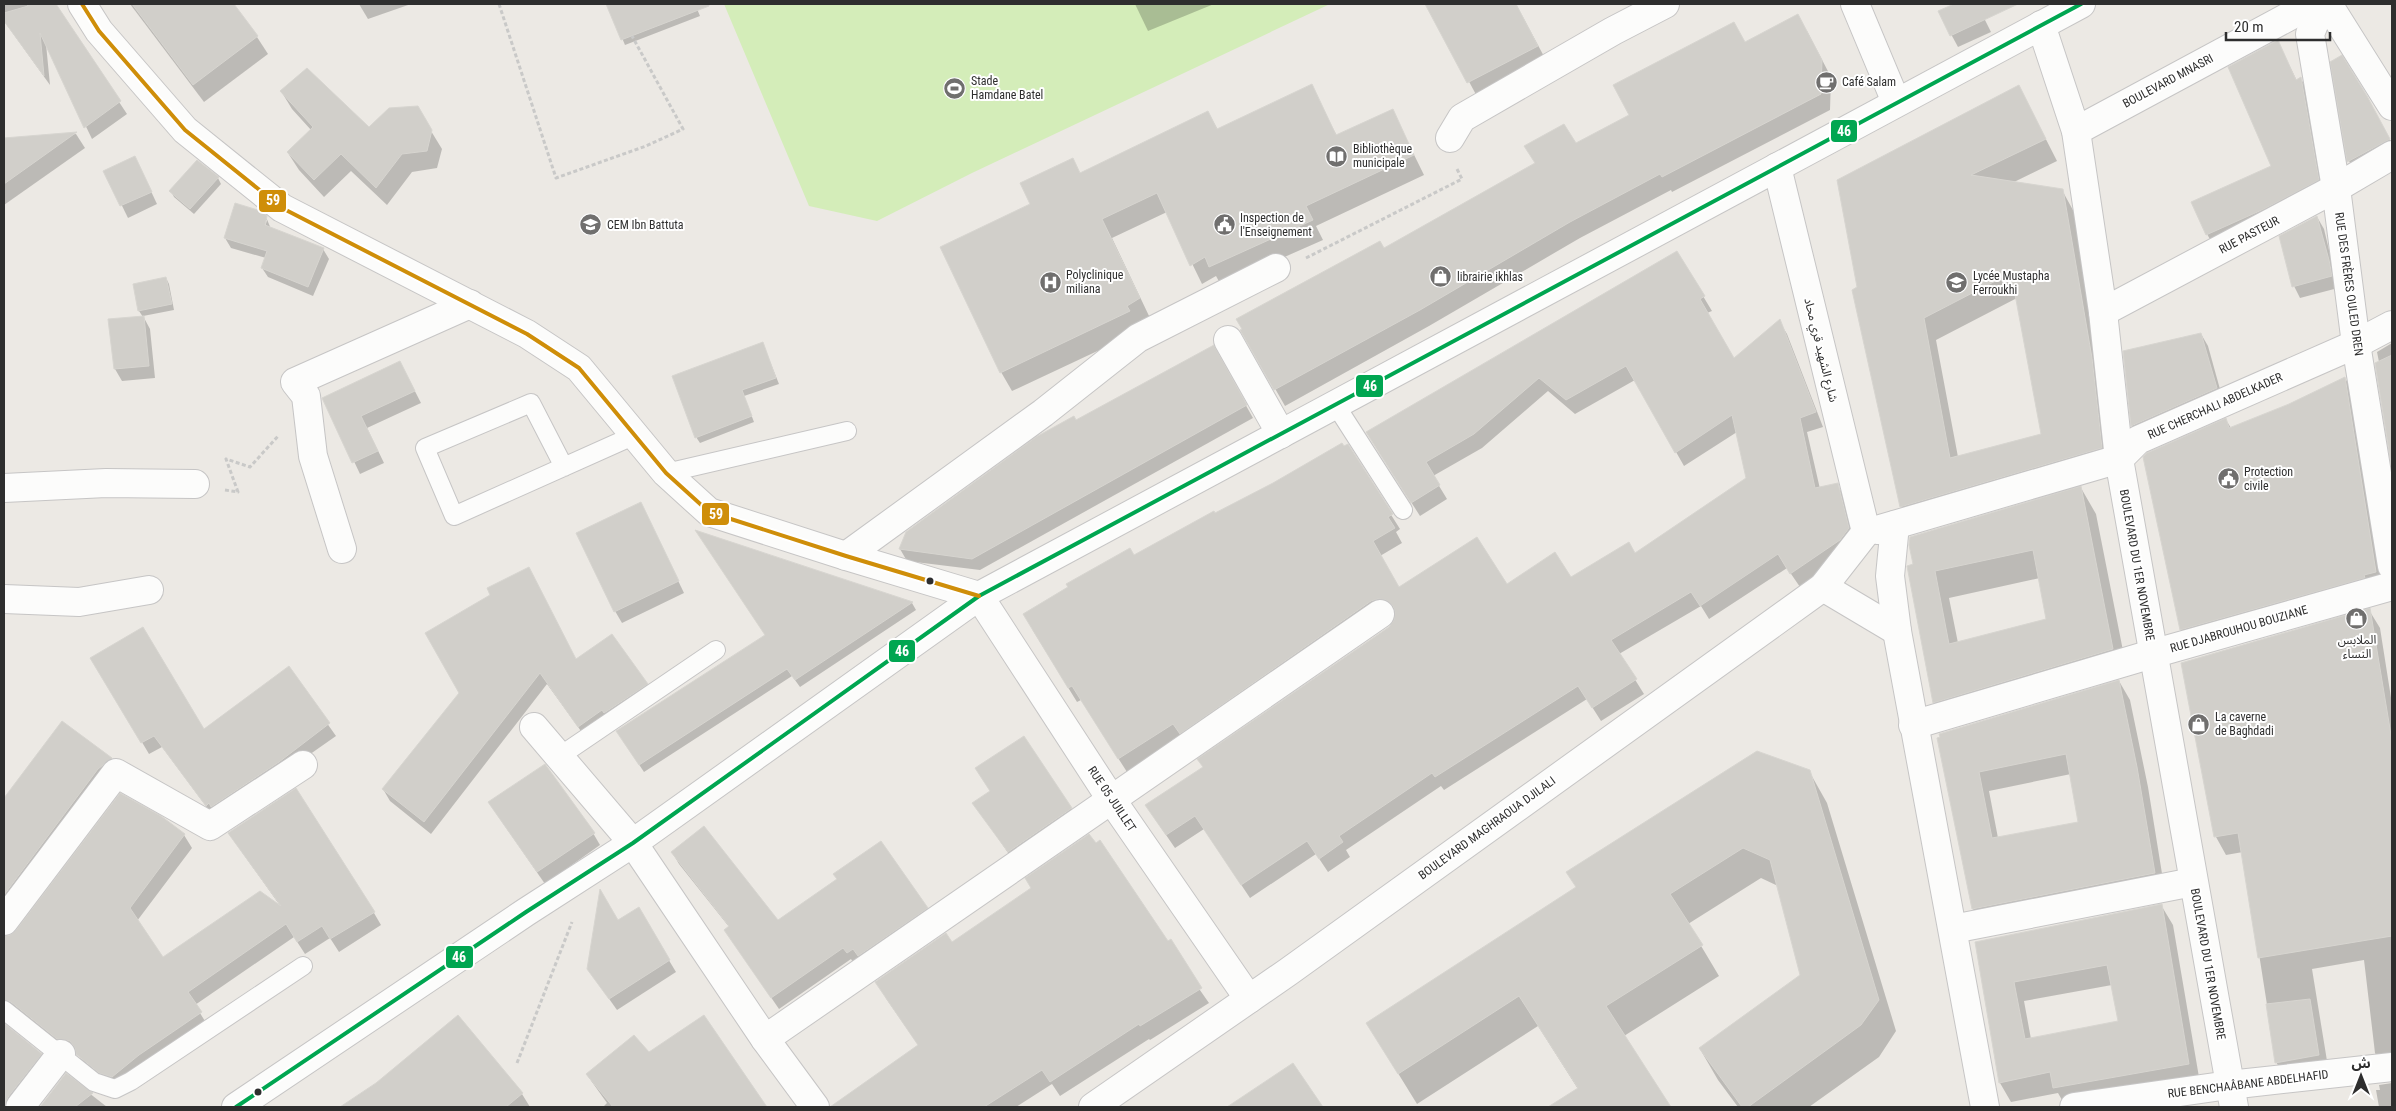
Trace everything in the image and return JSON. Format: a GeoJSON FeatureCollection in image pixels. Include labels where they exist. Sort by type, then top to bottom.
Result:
{"type":"FeatureCollection","features":[{"type":"Feature","properties":{"kind":"street"},"geometry":{"type":"LineString","coordinates":[[82,4],[99,31],[186,130],[282,208],[527,334],[579,368],[666,472],[709,512],[979,596]]}},
{"type":"Feature","properties":{"kind":"street"},"geometry":{"type":"LineString","coordinates":[[1450,138],[1462,118],[1613,31],[1665,4]]}},
{"type":"Feature","properties":{"kind":"street"},"geometry":{"type":"LineString","coordinates":[[1855,4],[1896,102]]}},
{"type":"Feature","properties":{"kind":"street"},"geometry":{"type":"LineString","coordinates":[[236,1107],[526,912],[633,843],[979,596],[2081,4]]}},
{"type":"Feature","properties":{"kind":"street","name":"BOULEVARD MNASRI"},"geometry":{"type":"LineString","coordinates":[[2076,131],[2312,4]]}},
{"type":"Feature","properties":{"kind":"street","name":"RUE DES FRÈRES OULED DREN"},"geometry":{"type":"LineString","coordinates":[[2322,4],[2310,34],[2336,188],[2356,344],[2392,566]]}},
{"type":"Feature","properties":{"kind":"street"},"geometry":{"type":"LineString","coordinates":[[2328,4],[2392,106]]}},
{"type":"Feature","properties":{"kind":"street","name":"BOULEVARD DU 1ER NOVEMBRE"},"geometry":{"type":"LineString","coordinates":[[2041,25],[2076,131],[2103,312],[2119,459],[2152,654],[2232,1096]]}},
{"type":"Feature","properties":{"kind":"street","name":"RUE PASTEUR"},"geometry":{"type":"LineString","coordinates":[[2103,312],[2336,188],[2392,155]]}},
{"type":"Feature","properties":{"kind":"street","name":"شارع الشهيد قري محاد"},"geometry":{"type":"LineString","coordinates":[[1776,167],[1866,532]]}},
{"type":"Feature","properties":{"kind":"street"},"geometry":{"type":"LineString","coordinates":[[846,556],[1043,413],[1138,338],[1276,268]]}},
{"type":"Feature","properties":{"kind":"street"},"geometry":{"type":"LineString","coordinates":[[342,549],[313,456],[306,396],[295,382],[470,304]]}},
{"type":"Feature","properties":{"kind":"street","name":"RUE CHERCHALI ABDELKADER"},"geometry":{"type":"LineString","coordinates":[[1866,532],[2119,459],[2138,440],[2356,344],[2392,325]]}},
{"type":"Feature","properties":{"kind":"street"},"geometry":{"type":"LineString","coordinates":[[1228,340],[1281,434]]}},
{"type":"Feature","properties":{"kind":"street"},"geometry":{"type":"LineString","coordinates":[[4,488],[106,483],[195,484]]}},
{"type":"Feature","properties":{"kind":"street"},"geometry":{"type":"LineString","coordinates":[[1895,525],[1890,576],[1897,631],[1913,726],[1953,929],[1985,1107]]}},
{"type":"Feature","properties":{"kind":"street","name":"BOULEVARD MAGHRAOUA DJILALI"},"geometry":{"type":"LineString","coordinates":[[1093,1107],[1249,999],[1823,587],[1866,532]]}},
{"type":"Feature","properties":{"kind":"street","name":"RUE DJABROUHOU BOUZIANE"},"geometry":{"type":"LineString","coordinates":[[1913,726],[2152,654],[2392,586]]}},
{"type":"Feature","properties":{"kind":"street"},"geometry":{"type":"LineString","coordinates":[[1823,587],[1897,631]]}},
{"type":"Feature","properties":{"kind":"street"},"geometry":{"type":"LineString","coordinates":[[4,598],[79,602],[149,590]]}},
{"type":"Feature","properties":{"kind":"street","name":"RUE 05 JUILLET"},"geometry":{"type":"LineString","coordinates":[[979,596],[1111,800],[1249,999]]}},
{"type":"Feature","properties":{"kind":"street"},"geometry":{"type":"LineString","coordinates":[[765,1039],[1380,614]]}},
{"type":"Feature","properties":{"kind":"street"},"geometry":{"type":"LineString","coordinates":[[534,727],[633,843],[765,1039],[815,1107]]}},
{"type":"Feature","properties":{"kind":"street"},"geometry":{"type":"LineString","coordinates":[[4,921],[116,772],[210,826],[303,765]]}},
{"type":"Feature","properties":{"kind":"street"},"geometry":{"type":"LineString","coordinates":[[1953,929],[2193,882]]}},
{"type":"Feature","properties":{"kind":"street"},"geometry":{"type":"LineString","coordinates":[[20,1107],[61,1054]]}},
{"type":"Feature","properties":{"kind":"street","name":"RUE BENCHAÂBANE ABDELHAFID"},"geometry":{"type":"LineString","coordinates":[[2074,1107],[2232,1096],[2392,1068]]}},
{"type":"Feature","properties":{"kind":"lane"},"geometry":{"type":"LineString","coordinates":[[564,467],[531,403],[425,448],[454,516],[564,467],[635,435]]}},
{"type":"Feature","properties":{"kind":"lane"},"geometry":{"type":"LineString","coordinates":[[1335,404],[1403,510]]}},
{"type":"Feature","properties":{"kind":"lane"},"geometry":{"type":"LineString","coordinates":[[666,472],[847,431]]}},
{"type":"Feature","properties":{"kind":"lane"},"geometry":{"type":"LineString","coordinates":[[560,756],[716,650]]}},
{"type":"Feature","properties":{"kind":"lane"},"geometry":{"type":"LineString","coordinates":[[4,1010],[94,1082],[115,1088],[131,1081],[303,966]]}},
{"type":"Feature","properties":{"kind":"path"},"geometry":{"type":"LineString","coordinates":[[499,4],[556,178],[646,146],[683,129],[632,36]]}},
{"type":"Feature","properties":{"kind":"path"},"geometry":{"type":"LineString","coordinates":[[1276,268],[1287,268],[1462,179],[1451,159],[1450,138]]}},
{"type":"Feature","properties":{"kind":"path"},"geometry":{"type":"LineString","coordinates":[[195,484],[238,492],[226,459],[250,467],[285,428],[295,382]]}},
{"type":"Feature","properties":{"kind":"path"},"geometry":{"type":"LineString","coordinates":[[517,1063],[575,913]]}},
{"type":"Feature","properties":{"kind":"green space","name":"Stade Hamdane Batel"},"geometry":{"type":"Polygon","coordinates":[[[724,4],[1330,4],[972,173],[877,221],[809,206],[724,4]]]}},
{"type":"Feature","properties":{"kind":"building"},"geometry":{"type":"Polygon","coordinates":[[[27,4],[56,4],[121,101],[84,128],[40,33],[44,76],[4,21],[4,13],[28,6],[27,4]]]}},
{"type":"Feature","properties":{"kind":"building"},"geometry":{"type":"Polygon","coordinates":[[[132,4],[234,4],[258,36],[193,85],[132,4]]]}},
{"type":"Feature","properties":{"kind":"building"},"geometry":{"type":"Polygon","coordinates":[[[606,4],[709,4],[709,6],[621,40],[606,4]]]}},
{"type":"Feature","properties":{"kind":"building"},"geometry":{"type":"Polygon","coordinates":[[[1425,4],[1516,4],[1538,46],[1467,83],[1425,4]]]}},
{"type":"Feature","properties":{"kind":"building"},"geometry":{"type":"Polygon","coordinates":[[[1954,4],[2018,4],[1950,36],[1938,11],[1954,4]]]}},
{"type":"Feature","properties":{"kind":"building"},"geometry":{"type":"Polygon","coordinates":[[[1798,14],[1822,60],[1821,94],[1662,177],[1660,174],[1570,222],[1420,310],[1274,390],[1240,330],[1242,329],[1236,319],[1380,241],[1384,248],[1535,163],[1524,146],[1564,124],[1576,143],[1629,115],[1613,85],[1734,22],[1745,42],[1798,14]]]}},
{"type":"Feature","properties":{"kind":"building"},"geometry":{"type":"Polygon","coordinates":[[[2278,40],[2296,80],[2301,77],[2319,180],[2264,209],[2206,235],[2191,202],[2271,166],[2228,67],[2278,40]]]}},
{"type":"Feature","properties":{"kind":"building"},"geometry":{"type":"Polygon","coordinates":[[[2342,55],[2390,139],[2347,162],[2330,62],[2342,55]]]}},
{"type":"Feature","properties":{"kind":"building"},"geometry":{"type":"Polygon","coordinates":[[[307,68],[369,127],[389,108],[418,106],[432,130],[427,151],[402,154],[376,188],[341,154],[314,180],[287,152],[313,127],[280,91],[307,68]]]}},
{"type":"Feature","properties":{"kind":"building"},"geometry":{"type":"Polygon","coordinates":[[[1312,84],[1336,135],[1393,109],[1414,155],[1306,206],[1313,220],[1209,267],[1205,257],[1190,266],[1157,193],[1102,219],[1140,298],[1127,306],[1130,311],[1000,373],[940,247],[1030,204],[1020,183],[1073,158],[1080,173],[1208,111],[1217,129],[1312,84]]]}},
{"type":"Feature","properties":{"kind":"building","name":"Lycée Mustapha Ferroukhi"},"geometry":{"type":"Polygon","coordinates":[[[2019,85],[2046,139],[1971,175],[2063,189],[2092,358],[2102,448],[1900,507],[1852,290],[1857,287],[1837,180],[2019,85]],[[2011,273],[1924,318],[1950,458],[2041,434],[2011,273]]]}},
{"type":"Feature","properties":{"kind":"building"},"geometry":{"type":"Polygon","coordinates":[[[77,132],[4,184],[4,138],[77,132]]]}},
{"type":"Feature","properties":{"kind":"building"},"geometry":{"type":"Polygon","coordinates":[[[135,156],[152,192],[120,206],[103,171],[135,156]]]}},
{"type":"Feature","properties":{"kind":"building"},"geometry":{"type":"Polygon","coordinates":[[[197,160],[219,177],[190,209],[169,191],[197,160]]]}},
{"type":"Feature","properties":{"kind":"building"},"geometry":{"type":"Polygon","coordinates":[[[235,203],[261,211],[267,216],[265,225],[324,248],[308,287],[261,268],[267,251],[224,238],[235,203]]]}},
{"type":"Feature","properties":{"kind":"building"},"geometry":{"type":"Polygon","coordinates":[[[2317,216],[2332,276],[2292,287],[2279,236],[2317,216]]]}},
{"type":"Feature","properties":{"kind":"building"},"geometry":{"type":"Polygon","coordinates":[[[1677,251],[1705,296],[1700,299],[1734,358],[1780,319],[1816,412],[1800,418],[1815,488],[1838,483],[1849,528],[1840,540],[1790,574],[1778,554],[1700,606],[1691,592],[1611,640],[1637,679],[1592,708],[1578,686],[1435,777],[1432,773],[1339,836],[1343,842],[1319,859],[1307,841],[1241,885],[1195,816],[1166,835],[1145,805],[1203,767],[1197,759],[1389,627],[1394,620],[1395,612],[1393,606],[1386,600],[1378,599],[1371,601],[1180,734],[1173,724],[1118,759],[1072,686],[1068,688],[1023,614],[1068,587],[1066,584],[1130,548],[1134,555],[1214,511],[1215,513],[1273,483],[1342,443],[1344,446],[1348,444],[1393,514],[1388,517],[1395,528],[1373,541],[1399,587],[1477,537],[1507,584],[1555,552],[1571,577],[1629,542],[1635,553],[1746,478],[1732,415],[1675,453],[1626,366],[1566,400],[1539,378],[1474,434],[1426,462],[1440,485],[1411,503],[1366,432],[1677,251]]]}},
{"type":"Feature","properties":{"kind":"building"},"geometry":{"type":"Polygon","coordinates":[[[166,277],[172,304],[138,311],[133,284],[166,277]]]}},
{"type":"Feature","properties":{"kind":"building"},"geometry":{"type":"Polygon","coordinates":[[[144,316],[149,366],[114,369],[108,319],[144,316]]]}},
{"type":"Feature","properties":{"kind":"building"},"geometry":{"type":"Polygon","coordinates":[[[2201,333],[2217,388],[2131,426],[2123,351],[2201,333]]]}},
{"type":"Feature","properties":{"kind":"building"},"geometry":{"type":"Polygon","coordinates":[[[763,342],[776,378],[742,390],[752,416],[695,438],[672,376],[763,342]]]}},
{"type":"Feature","properties":{"kind":"building"},"geometry":{"type":"Polygon","coordinates":[[[1214,345],[1247,405],[972,559],[899,549],[906,532],[1036,437],[1074,416],[1076,420],[1214,345]]]}},
{"type":"Feature","properties":{"kind":"building"},"geometry":{"type":"Polygon","coordinates":[[[2392,355],[2392,470],[2375,363],[2392,355]]]}},
{"type":"Feature","properties":{"kind":"building"},"geometry":{"type":"Polygon","coordinates":[[[400,361],[415,391],[361,416],[378,451],[352,463],[322,398],[400,361]]]}},
{"type":"Feature","properties":{"kind":"building"},"geometry":{"type":"Polygon","coordinates":[[[2345,377],[2376,572],[2364,575],[2365,578],[2180,630],[2143,457],[2147,453],[2226,418],[2229,428],[2289,404],[2345,377]]]}},
{"type":"Feature","properties":{"kind":"building"},"geometry":{"type":"Polygon","coordinates":[[[2081,486],[2113,649],[1933,703],[1907,566],[1913,564],[1909,545],[1910,537],[2081,486]],[[2033,550],[1935,571],[1949,644],[2046,619],[2033,550]]]}},
{"type":"Feature","properties":{"kind":"building"},"geometry":{"type":"Polygon","coordinates":[[[641,502],[679,581],[614,612],[576,533],[641,502]]]}},
{"type":"Feature","properties":{"kind":"building"},"geometry":{"type":"Polygon","coordinates":[[[695,530],[913,602],[795,680],[787,669],[639,765],[616,731],[765,635],[695,530]]]}},
{"type":"Feature","properties":{"kind":"building"},"geometry":{"type":"Polygon","coordinates":[[[529,567],[576,659],[612,634],[648,684],[604,713],[602,710],[578,727],[540,673],[424,822],[382,789],[459,693],[425,633],[490,595],[487,588],[529,567]]]}},
{"type":"Feature","properties":{"kind":"building"},"geometry":{"type":"Polygon","coordinates":[[[2370,608],[2392,741],[2392,936],[2258,958],[2238,833],[2214,837],[2181,663],[2370,608]]]}},
{"type":"Feature","properties":{"kind":"building"},"geometry":{"type":"Polygon","coordinates":[[[143,627],[204,729],[289,666],[330,723],[279,762],[211,807],[209,803],[206,806],[154,736],[141,743],[90,658],[143,627]]]}},
{"type":"Feature","properties":{"kind":"building"},"geometry":{"type":"Polygon","coordinates":[[[2119,680],[2137,767],[2155,873],[1972,909],[1937,738],[1940,737],[1939,734],[2119,680]],[[2066,754],[1979,772],[1992,838],[2078,822],[2066,754]]]}},
{"type":"Feature","properties":{"kind":"building"},"geometry":{"type":"Polygon","coordinates":[[[62,721],[112,758],[98,769],[4,895],[4,798],[62,721]]]}},
{"type":"Feature","properties":{"kind":"building"},"geometry":{"type":"Polygon","coordinates":[[[1024,736],[1072,808],[1008,852],[972,803],[990,791],[975,768],[1024,736]]]}},
{"type":"Feature","properties":{"kind":"building"},"geometry":{"type":"Polygon","coordinates":[[[1757,751],[1810,770],[1879,1000],[1861,1025],[1748,1107],[1742,1107],[1699,1048],[1800,975],[1770,860],[1743,848],[1670,894],[1703,945],[1606,1006],[1671,1107],[1548,1107],[1578,1088],[1519,996],[1398,1074],[1366,1023],[1576,887],[1566,872],[1757,751]]]}},
{"type":"Feature","properties":{"kind":"building"},"geometry":{"type":"Polygon","coordinates":[[[545,764],[595,833],[537,872],[488,802],[545,764]]]}},
{"type":"Feature","properties":{"kind":"building"},"geometry":{"type":"Polygon","coordinates":[[[296,788],[375,912],[330,939],[322,926],[297,942],[286,924],[188,992],[202,1012],[139,1055],[112,1077],[99,1073],[76,1054],[75,1048],[70,1041],[57,1039],[11,1002],[4,1000],[4,936],[10,935],[16,930],[120,793],[161,816],[185,834],[130,908],[163,957],[260,891],[281,906],[228,833],[296,788]]]}},
{"type":"Feature","properties":{"kind":"building"},"geometry":{"type":"Polygon","coordinates":[[[704,826],[778,920],[837,879],[833,874],[881,841],[928,908],[858,956],[853,949],[847,953],[843,948],[771,998],[724,930],[729,926],[671,852],[704,826]]]}},
{"type":"Feature","properties":{"kind":"building"},"geometry":{"type":"Polygon","coordinates":[[[1089,834],[1096,843],[1100,840],[1168,941],[1171,939],[1202,988],[1140,1026],[1139,1024],[1050,1082],[1042,1070],[984,1107],[830,1107],[918,1045],[875,982],[946,933],[952,942],[1031,888],[1025,878],[1089,834]]]}},
{"type":"Feature","properties":{"kind":"building"},"geometry":{"type":"Polygon","coordinates":[[[600,889],[618,920],[639,907],[670,960],[609,999],[587,969],[600,889]]]}},
{"type":"Feature","properties":{"kind":"building"},"geometry":{"type":"Polygon","coordinates":[[[2162,904],[2189,1064],[2053,1088],[2050,1072],[1999,1083],[1975,942],[2162,904]],[[2107,965],[2014,982],[2025,1039],[2118,1021],[2107,965]]]}},
{"type":"Feature","properties":{"kind":"building"},"geometry":{"type":"Polygon","coordinates":[[[2310,999],[2319,1055],[2275,1063],[2266,1004],[2310,999]]]}},
{"type":"Feature","properties":{"kind":"building"},"geometry":{"type":"Polygon","coordinates":[[[458,1015],[523,1093],[506,1107],[340,1107],[376,1083],[458,1015]]]}},
{"type":"Feature","properties":{"kind":"building"},"geometry":{"type":"Polygon","coordinates":[[[704,1015],[767,1107],[613,1107],[586,1074],[634,1035],[649,1052],[704,1015]]]}},
{"type":"Feature","properties":{"kind":"building"},"geometry":{"type":"Polygon","coordinates":[[[4,1023],[42,1054],[8,1097],[5,1107],[4,1023]]]}},
{"type":"Feature","properties":{"kind":"building"},"geometry":{"type":"Polygon","coordinates":[[[1293,1063],[1323,1107],[1227,1107],[1293,1063]]]}},
{"type":"Feature","properties":{"kind":"building"},"geometry":{"type":"Polygon","coordinates":[[[66,1073],[93,1093],[75,1107],[40,1107],[66,1073]]]}},
{"type":"Feature","properties":{"kind":"transit line","name":"59"},"geometry":{"type":"LineString","coordinates":[[82,4],[99,31],[185,130],[282,208],[527,334],[579,368],[666,473],[709,512],[979,596]]}},
{"type":"Feature","properties":{"kind":"transit line","name":"46"},"geometry":{"type":"LineString","coordinates":[[236,1107],[526,912],[633,843],[979,596],[2081,4]]}},
{"type":"Feature","properties":{"kind":"place","name":"Café Salam"},"geometry":{"type":"Point","coordinates":[1826,82]}},
{"type":"Feature","properties":{"kind":"place","name":"Stade Hamdane Batel"},"geometry":{"type":"Point","coordinates":[955,88]}},
{"type":"Feature","properties":{"kind":"place","name":"Bibliothèque municipale"},"geometry":{"type":"Point","coordinates":[1337,156]}},
{"type":"Feature","properties":{"kind":"place","name":"CEM Ibn Battuta"},"geometry":{"type":"Point","coordinates":[591,225]}},
{"type":"Feature","properties":{"kind":"place","name":"Inspection de l'Enseignement"},"geometry":{"type":"Point","coordinates":[1224,225]}},
{"type":"Feature","properties":{"kind":"place","name":"librairie ikhlas"},"geometry":{"type":"Point","coordinates":[1441,277]}},
{"type":"Feature","properties":{"kind":"place","name":"Polyclinique miliana"},"geometry":{"type":"Point","coordinates":[1050,282]}},
{"type":"Feature","properties":{"kind":"place","name":"Lycée Mustapha Ferroukhi"},"geometry":{"type":"Point","coordinates":[1957,283]}},
{"type":"Feature","properties":{"kind":"place","name":"Protection civile"},"geometry":{"type":"Point","coordinates":[2228,479]}},
{"type":"Feature","properties":{"kind":"place","name":"الملابس النساء"},"geometry":{"type":"Point","coordinates":[2357,619]}},
{"type":"Feature","properties":{"kind":"place","name":"La caverne de Baghdadi"},"geometry":{"type":"Point","coordinates":[2199,724]}}]}
